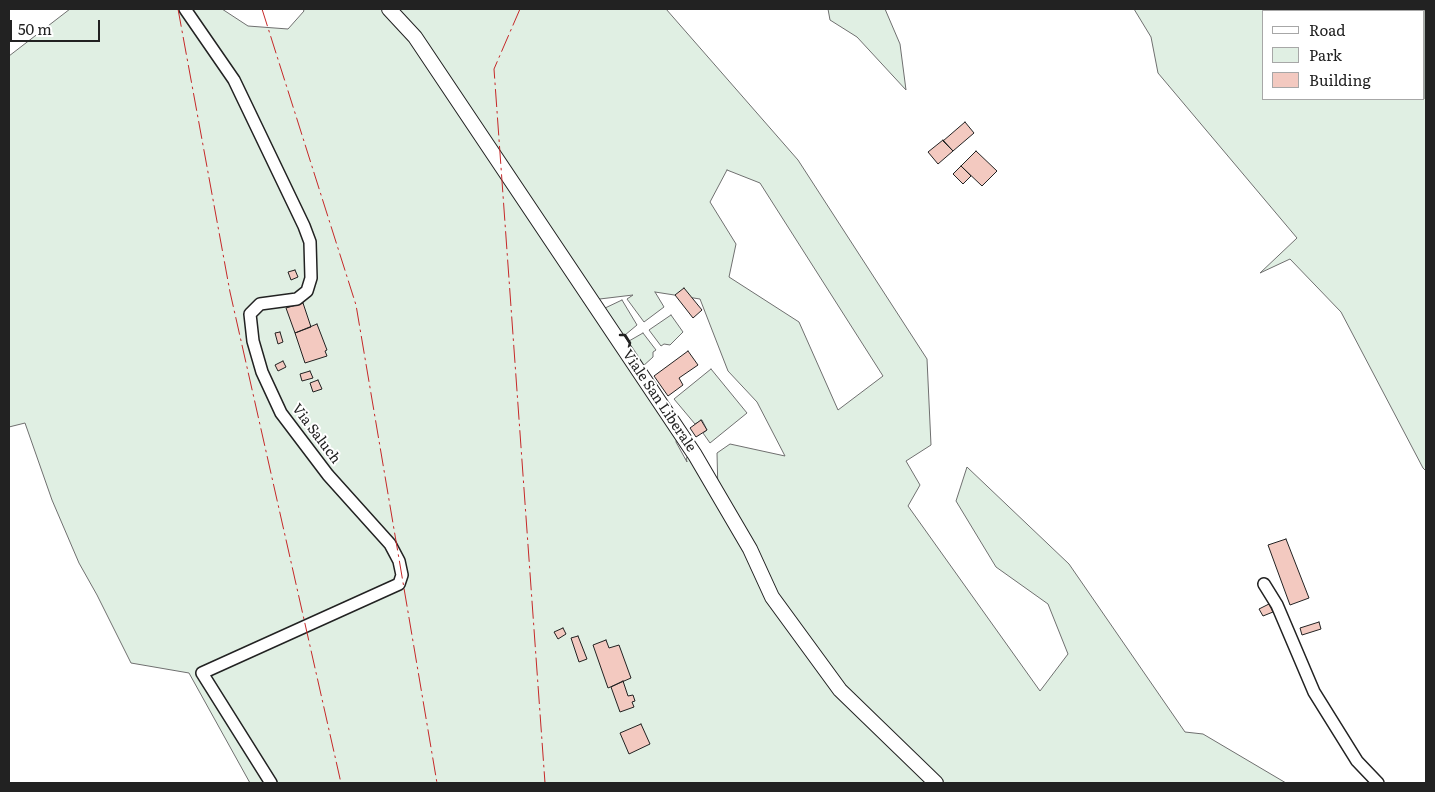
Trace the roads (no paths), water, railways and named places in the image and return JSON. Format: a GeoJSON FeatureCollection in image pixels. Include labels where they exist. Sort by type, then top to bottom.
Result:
{"type":"FeatureCollection","features":[{"type":"Feature","properties":{"kind":"street","name":"Via Saluch"},"geometry":{"type":"LineString","coordinates":[[185,9],[234,80],[310,242],[311,278],[307,291],[297,299],[260,304],[250,314],[253,341],[262,372],[280,413],[328,475],[390,544],[399,561],[402,575],[399,584],[202,673],[271,783]]}},
{"type":"Feature","properties":{"kind":"street","name":"Viale San Liberale"},"geometry":{"type":"LineString","coordinates":[[390,9],[415,37],[695,455],[750,549],[772,597],[840,690],[936,783]]}},
{"type":"Feature","properties":{"kind":"street"},"geometry":{"type":"LineString","coordinates":[[1264,584],[1278,605],[1314,692],[1357,762],[1378,783]]}}]}
